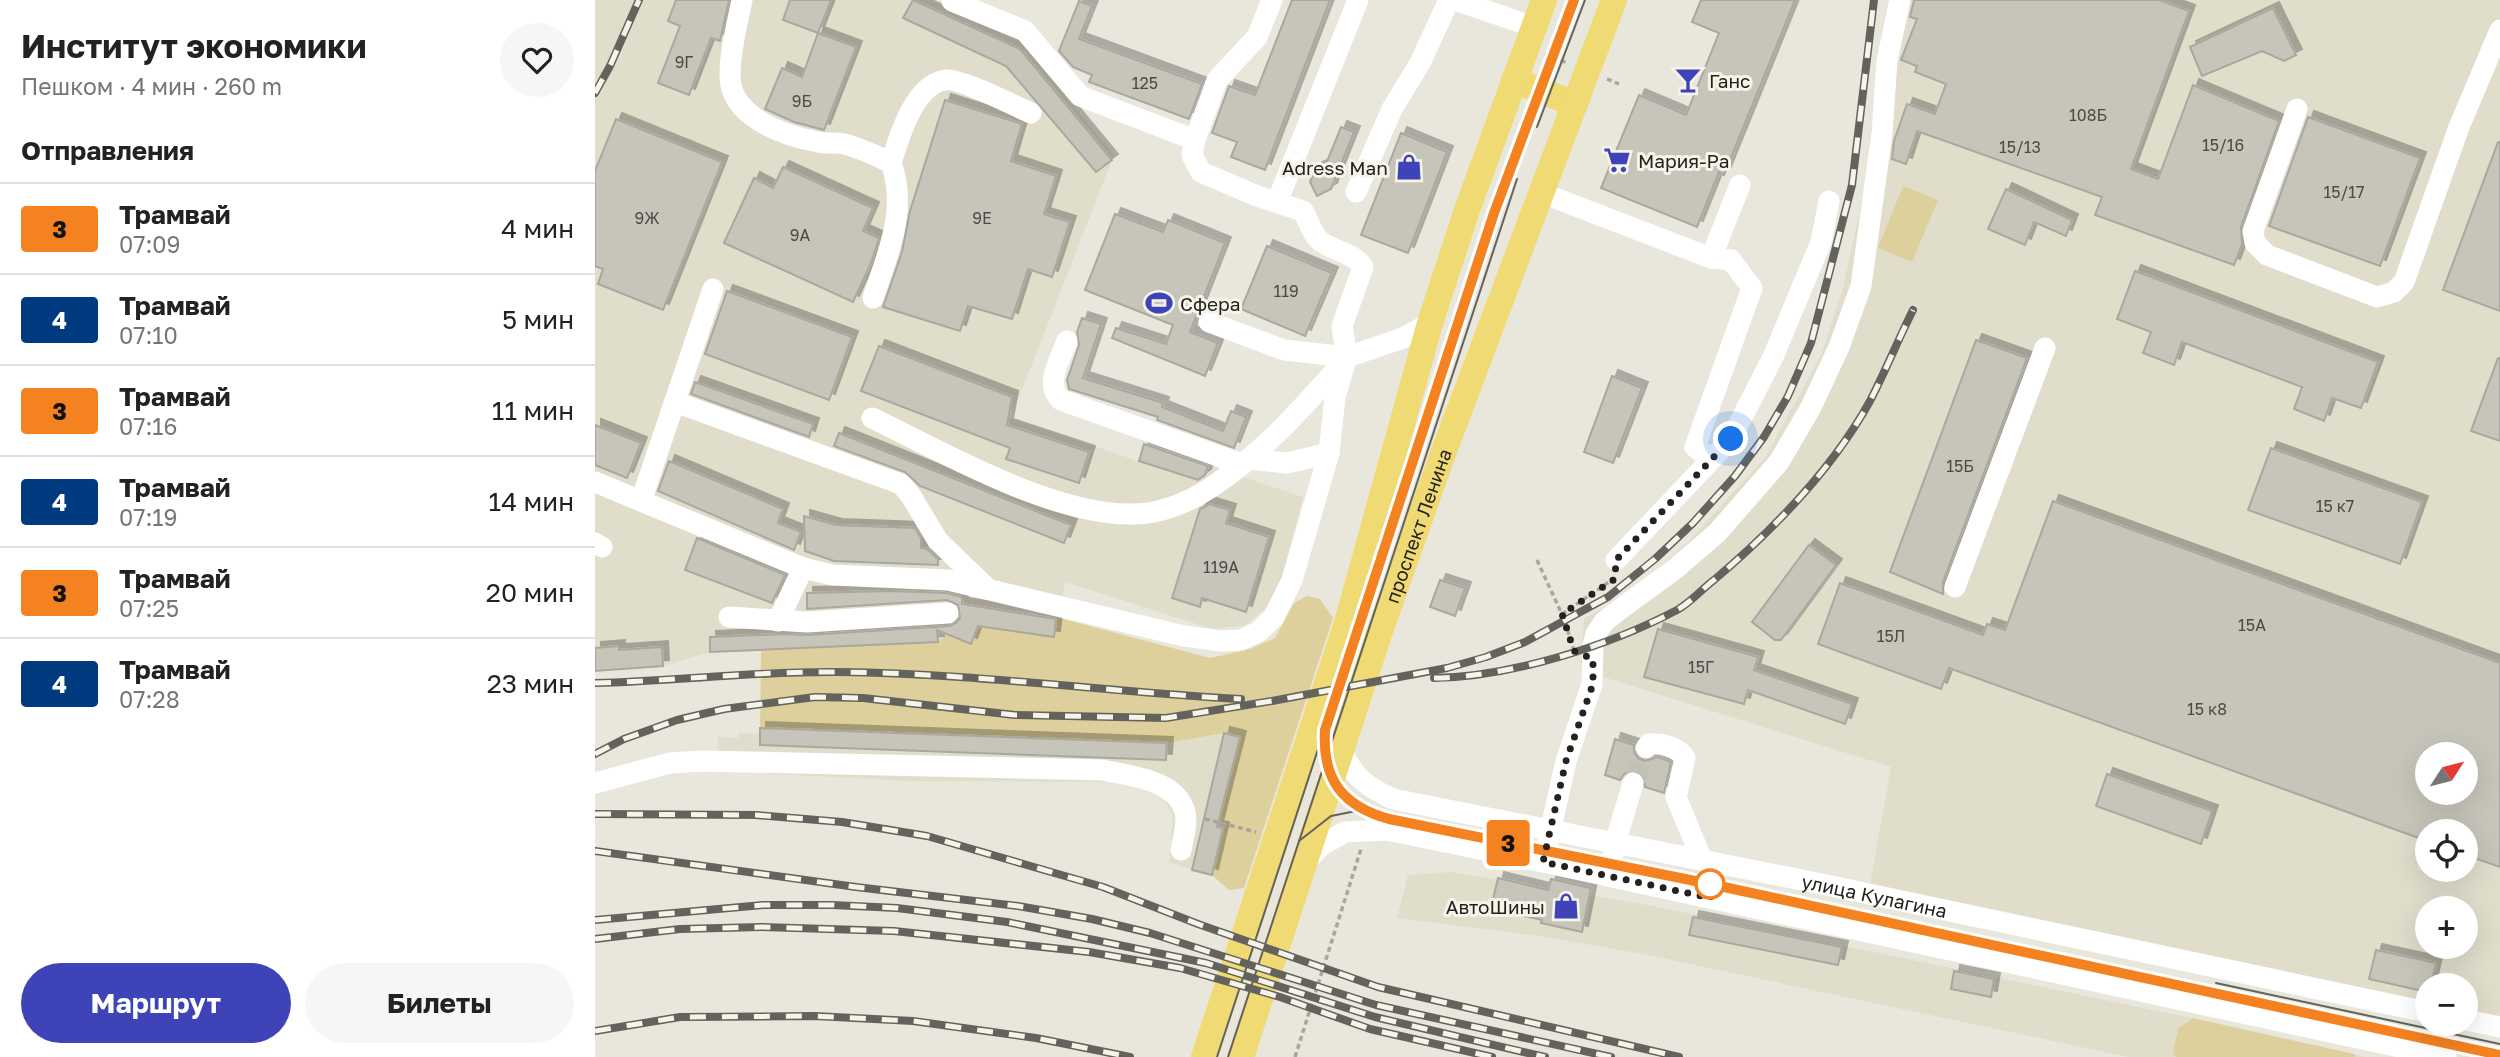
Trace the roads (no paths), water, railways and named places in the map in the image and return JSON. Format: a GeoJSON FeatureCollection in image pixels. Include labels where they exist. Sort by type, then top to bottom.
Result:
{"type":"FeatureCollection","features":[{"type":"Feature","properties":{"kind":"main road","name":"проспект Ленина"},"geometry":{"type":"LineString","coordinates":[[1204,1057],[1347,623],[1430,323],[1467,210],[1545,0]]}},
{"type":"Feature","properties":{"kind":"main road","name":"проспект Ленина"},"geometry":{"type":"LineString","coordinates":[[1241,1057],[1380,634],[1441,459],[1614,0]]}},
{"type":"Feature","properties":{"kind":"main road"},"geometry":{"type":"LineString","coordinates":[[1514,80],[1575,104]]}},
{"type":"Feature","properties":{"kind":"street"},"geometry":{"type":"LineString","coordinates":[[742,0],[733,40],[729,78],[736,97],[751,115],[768,127],[822,143],[841,143],[891,163]]}},
{"type":"Feature","properties":{"kind":"street"},"geometry":{"type":"LineString","coordinates":[[595,482],[803,568],[834,575],[948,580],[1184,636],[1221,641],[1241,640],[1258,632],[1274,617],[1292,580],[1329,453],[1335,397],[1347,358],[1342,327],[1363,267],[1359,261],[1318,239],[1303,211],[1201,172],[1192,155],[1217,80],[1257,37],[1272,0]]}},
{"type":"Feature","properties":{"kind":"street"},"geometry":{"type":"LineString","coordinates":[[1277,202],[1359,0]]}},
{"type":"Feature","properties":{"kind":"street"},"geometry":{"type":"LineString","coordinates":[[1356,192],[1392,109],[1420,63],[1449,0]]}},
{"type":"Feature","properties":{"kind":"street"},"geometry":{"type":"LineString","coordinates":[[1455,0],[1530,37]]}},
{"type":"Feature","properties":{"kind":"street"},"geometry":{"type":"LineString","coordinates":[[1543,862],[1566,761],[1593,684],[1596,634],[1604,622],[1675,569],[1717,533],[1779,462],[1811,407],[1839,347],[1861,286],[1882,133],[1887,61],[1900,0]]}},
{"type":"Feature","properties":{"kind":"street"},"geometry":{"type":"LineString","coordinates":[[952,1],[1025,31],[1080,96],[1195,140]]}},
{"type":"Feature","properties":{"kind":"street"},"geometry":{"type":"LineString","coordinates":[[2297,109],[2253,231],[2255,243],[2267,255],[2377,297],[2394,292],[2404,282],[2459,127],[2500,30]]}},
{"type":"Feature","properties":{"kind":"street"},"geometry":{"type":"LineString","coordinates":[[873,298],[897,225],[897,181],[891,163],[913,105],[933,85],[947,79],[1031,113]]}},
{"type":"Feature","properties":{"kind":"street"},"geometry":{"type":"LineString","coordinates":[[1711,258],[1740,185]]}},
{"type":"Feature","properties":{"kind":"street"},"geometry":{"type":"LineString","coordinates":[[1542,193],[1711,258],[1731,260],[1752,288],[1695,447],[1711,459]]}},
{"type":"Feature","properties":{"kind":"street"},"geometry":{"type":"LineString","coordinates":[[1616,560],[1731,439],[1773,357],[1821,242],[1829,201]]}},
{"type":"Feature","properties":{"kind":"street"},"geometry":{"type":"LineString","coordinates":[[641,501],[713,289]]}},
{"type":"Feature","properties":{"kind":"street"},"geometry":{"type":"LineString","coordinates":[[1209,322],[1284,350],[1347,358],[1403,338],[1430,323]]}},
{"type":"Feature","properties":{"kind":"street"},"geometry":{"type":"LineString","coordinates":[[1067,341],[1052,383],[1054,393],[1061,400],[1245,461],[1287,463],[1329,453]]}},
{"type":"Feature","properties":{"kind":"street"},"geometry":{"type":"LineString","coordinates":[[1955,587],[2045,348]]}},
{"type":"Feature","properties":{"kind":"street"},"geometry":{"type":"LineString","coordinates":[[872,418],[1024,489],[1083,509],[1135,514],[1184,502],[1213,486],[1282,431],[1347,358]]}},
{"type":"Feature","properties":{"kind":"street"},"geometry":{"type":"LineString","coordinates":[[675,402],[901,484],[938,541],[987,589]]}},
{"type":"Feature","properties":{"kind":"street"},"geometry":{"type":"LineString","coordinates":[[778,621],[803,568]]}},
{"type":"Feature","properties":{"kind":"street"},"geometry":{"type":"LineString","coordinates":[[729,617],[807,622],[948,613]]}},
{"type":"Feature","properties":{"kind":"street","name":"улица Кулагина"},"geometry":{"type":"LineString","coordinates":[[1344,743],[1347,764],[1357,778],[1393,799],[1817,883],[2415,1009]]}},
{"type":"Feature","properties":{"kind":"street"},"geometry":{"type":"LineString","coordinates":[[1646,748],[1649,744],[1659,743],[1681,751],[1685,758],[1676,797],[1702,860]]}},
{"type":"Feature","properties":{"kind":"street"},"geometry":{"type":"LineString","coordinates":[[595,783],[670,763],[703,761],[1102,770],[1141,778],[1167,788],[1179,799],[1186,814],[1181,850]]}},
{"type":"Feature","properties":{"kind":"street"},"geometry":{"type":"LineString","coordinates":[[1609,876],[1615,844],[1633,783]]}},
{"type":"Feature","properties":{"kind":"street","name":"улица Кулагина"},"geometry":{"type":"LineString","coordinates":[[1302,871],[1322,845],[1335,836],[1355,830],[1387,830],[2447,1057]]}},
{"type":"Feature","properties":{"kind":"street"},"geometry":{"type":"LineString","coordinates":[[1812,920],[1817,883]]}},
{"type":"Feature","properties":{"kind":"street"},"geometry":{"type":"LineString","coordinates":[[2478,1022],[2500,1027]]}},
{"type":"Feature","properties":{"kind":"tunnel"},"geometry":{"type":"LineString","coordinates":[[1633,783],[1646,748]]}},
{"type":"Feature","properties":{"kind":"tram line"},"geometry":{"type":"LineString","coordinates":[[1217,1057],[1494,213],[1574,0]]}},
{"type":"Feature","properties":{"kind":"tram line","name":"3"},"geometry":{"type":"LineString","coordinates":[[1574,0],[1494,213],[1325,730],[1326,762],[1339,791],[1361,809],[1389,819],[1710,884],[2500,1055]]}},
{"type":"Feature","properties":{"kind":"tram line"},"geometry":{"type":"LineString","coordinates":[[1537,127],[1585,0]]}},
{"type":"Feature","properties":{"kind":"tram line"},"geometry":{"type":"LineString","coordinates":[[1228,1057],[1517,179]]}},
{"type":"Feature","properties":{"kind":"tram line"},"geometry":{"type":"LineString","coordinates":[[1325,730],[1328,762],[1339,788],[1359,806],[1389,819],[1710,884],[2500,1055]]}},
{"type":"Feature","properties":{"kind":"tram line"},"geometry":{"type":"LineString","coordinates":[[1299,841],[1331,816],[1366,809]]}},
{"type":"Feature","properties":{"kind":"tram line"},"geometry":{"type":"LineString","coordinates":[[2216,983],[2500,1044]]}},
{"type":"Feature","properties":{"kind":"railway"},"geometry":{"type":"LineString","coordinates":[[595,93],[639,0]]}},
{"type":"Feature","properties":{"kind":"railway"},"geometry":{"type":"LineString","coordinates":[[595,754],[624,739],[677,720],[724,709],[815,697],[863,698],[1015,715],[1166,718],[1447,668],[1525,642],[1608,597],[1655,559],[1693,523],[1735,476],[1764,437],[1788,396],[1811,343],[1852,185],[1874,0]]}},
{"type":"Feature","properties":{"kind":"railway"},"geometry":{"type":"LineString","coordinates":[[1434,678],[1494,672],[1559,657],[1621,636],[1687,604],[1779,520],[1838,451],[1870,401],[1913,310]]}},
{"type":"Feature","properties":{"kind":"railway"},"geometry":{"type":"LineString","coordinates":[[595,683],[778,673],[889,673],[1241,699]]}},
{"type":"Feature","properties":{"kind":"railway"},"geometry":{"type":"LineString","coordinates":[[595,814],[756,815],[842,822],[927,836],[1103,887],[1198,924],[1378,987],[1679,1057]]}},
{"type":"Feature","properties":{"kind":"railway"},"geometry":{"type":"LineString","coordinates":[[595,851],[1018,906],[1092,919],[1150,933],[1376,1005],[1611,1057]]}},
{"type":"Feature","properties":{"kind":"railway"},"geometry":{"type":"LineString","coordinates":[[595,920],[763,905],[832,905],[897,908],[1007,922],[1206,963],[1375,1017],[1545,1057]]}},
{"type":"Feature","properties":{"kind":"railway"},"geometry":{"type":"LineString","coordinates":[[595,939],[680,929],[761,927],[894,931],[1089,952],[1180,968],[1280,997],[1370,1029],[1492,1057]]}},
{"type":"Feature","properties":{"kind":"railway"},"geometry":{"type":"LineString","coordinates":[[595,1031],[680,1017],[815,1016],[913,1021],[1036,1038],[1130,1057]]}},
{"type":"Feature","properties":{"kind":"place","name":"Ганс"},"geometry":{"type":"Point","coordinates":[1688,80]}},
{"type":"Feature","properties":{"kind":"place","name":"Мария-Ра"},"geometry":{"type":"Point","coordinates":[1617,160]}},
{"type":"Feature","properties":{"kind":"place","name":"Adress Man"},"geometry":{"type":"Point","coordinates":[1409,167]}},
{"type":"Feature","properties":{"kind":"place","name":"Сфера"},"geometry":{"type":"Point","coordinates":[1159,303]}},
{"type":"Feature","properties":{"kind":"place","name":"АвтоШины"},"geometry":{"type":"Point","coordinates":[1566,906]}}]}
